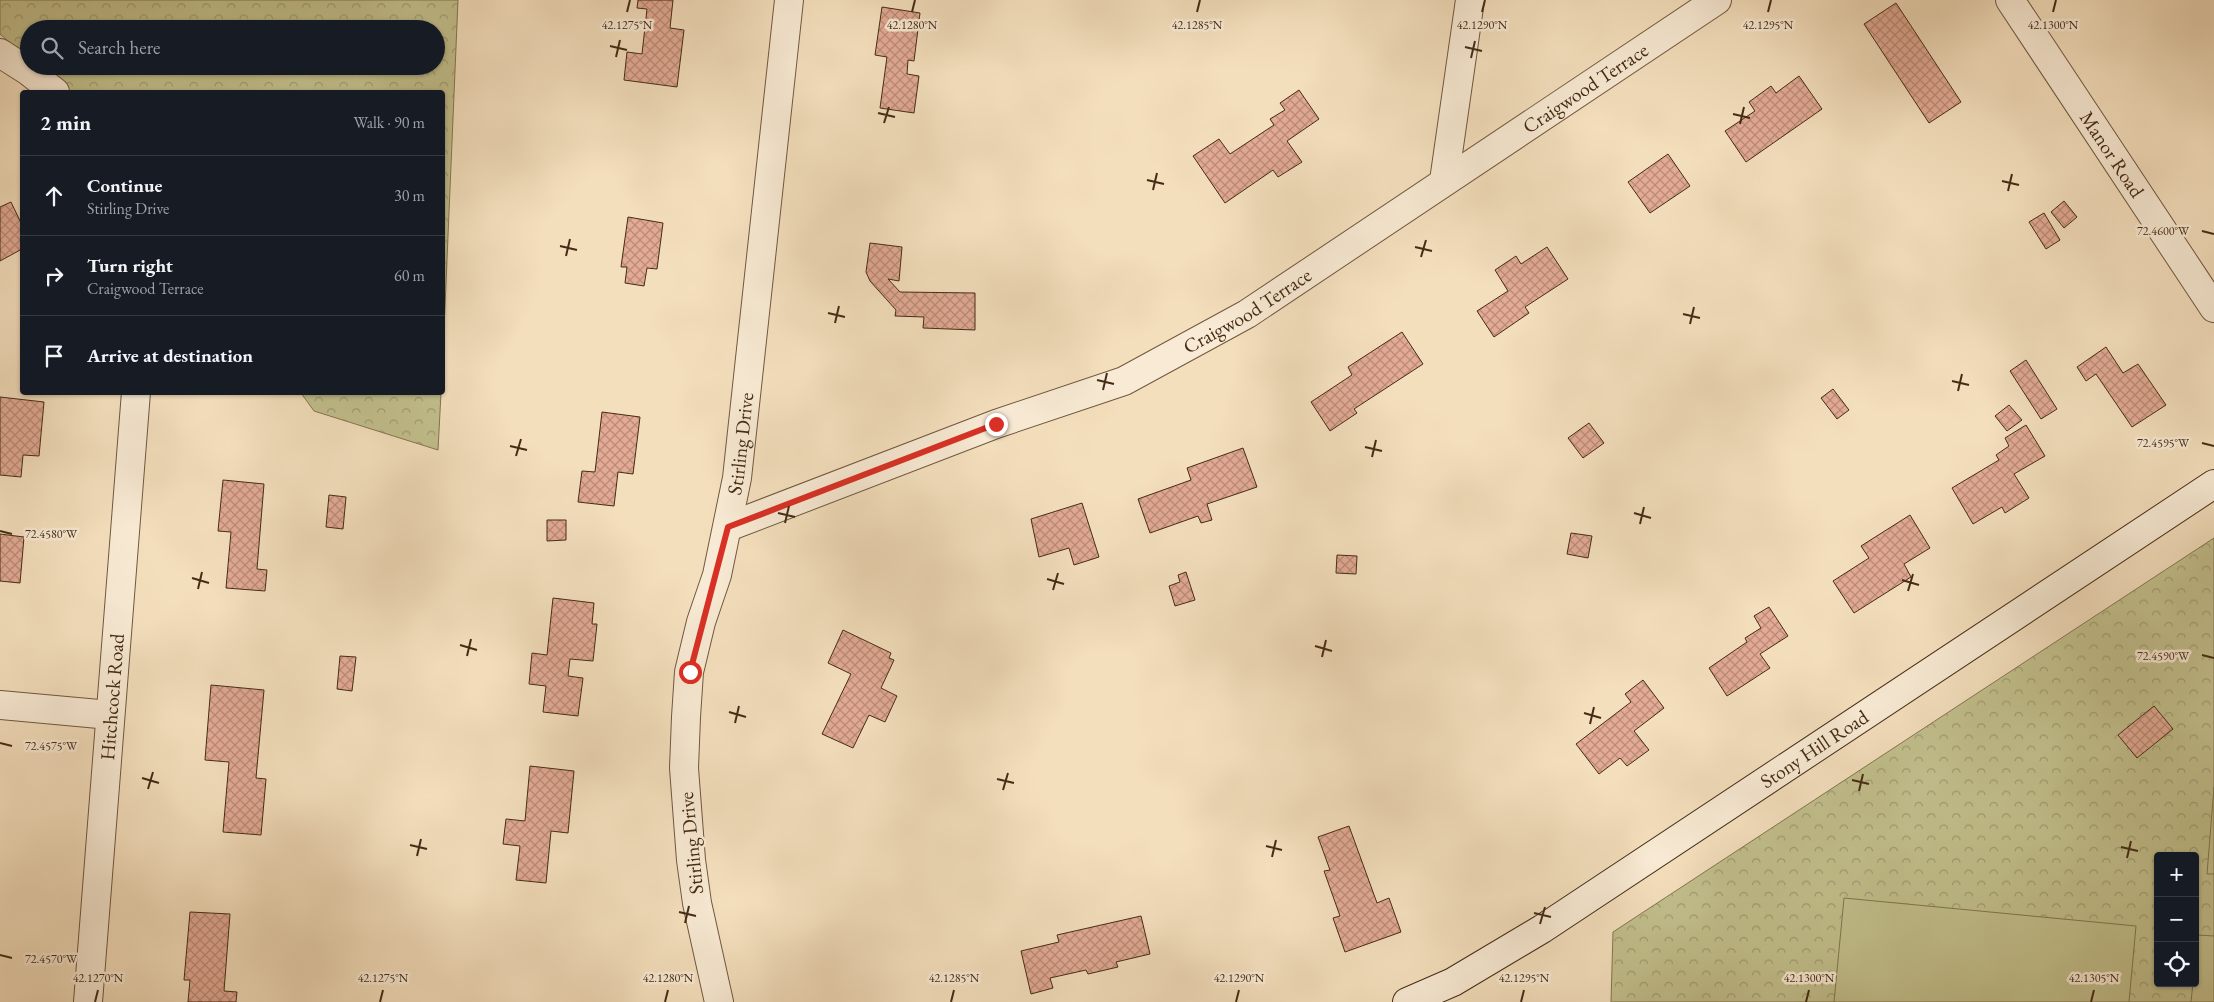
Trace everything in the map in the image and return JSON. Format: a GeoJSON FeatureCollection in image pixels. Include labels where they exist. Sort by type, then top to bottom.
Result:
{"type":"FeatureCollection","features":[{"type":"Feature","properties":{"kind":"street","name":"Stirling Drive"},"geometry":{"type":"LineString","coordinates":[[720,1002],[697,903],[691,860],[684,768],[690,672],[728,527],[737,478],[789,0]]}},
{"type":"Feature","properties":{"kind":"street"},"geometry":{"type":"LineString","coordinates":[[1444,181],[1470,0]]}},
{"type":"Feature","properties":{"kind":"street","name":"Craigwood Terrace"},"geometry":{"type":"LineString","coordinates":[[728,527],[996,424],[1124,381],[1247,314],[1718,0]]}},
{"type":"Feature","properties":{"kind":"street","name":"Manor Road"},"geometry":{"type":"LineString","coordinates":[[2010,0],[2214,308]]}},
{"type":"Feature","properties":{"kind":"street"},"geometry":{"type":"LineString","coordinates":[[0,53],[20,66]]}},
{"type":"Feature","properties":{"kind":"street"},"geometry":{"type":"LineString","coordinates":[[33,75],[52,90]]}},
{"type":"Feature","properties":{"kind":"street","name":"Hitchcock Road"},"geometry":{"type":"LineString","coordinates":[[88,1002],[136,395]]}},
{"type":"Feature","properties":{"kind":"street","name":"Stony Hill Road"},"geometry":{"type":"LineString","coordinates":[[1407,1002],[1453,982],[1542,929],[2214,484]]}},
{"type":"Feature","properties":{"kind":"street"},"geometry":{"type":"LineString","coordinates":[[0,705],[110,715]]}},
{"type":"Feature","properties":{"kind":"green space"},"geometry":{"type":"Polygon","coordinates":[[[0,0],[458,0],[445,307],[445,90],[65,90],[47,75],[445,75],[445,20],[20,20],[20,51],[0,34],[0,0]]]}},
{"type":"Feature","properties":{"kind":"green space"},"geometry":{"type":"Polygon","coordinates":[[[302,395],[441,395],[438,450],[314,411],[302,395]]]}},
{"type":"Feature","properties":{"kind":"green space"},"geometry":{"type":"Polygon","coordinates":[[[2214,538],[2214,1002],[1611,1002],[1613,932],[2214,538]]]}},
{"type":"Feature","properties":{"kind":"green space"},"geometry":{"type":"Polygon","coordinates":[[[2214,787],[2214,874],[2207,874],[2214,787]]]}},
{"type":"Feature","properties":{"kind":"green space"},"geometry":{"type":"Polygon","coordinates":[[[1844,898],[2136,926],[2129,1002],[1834,1002],[1844,898]]]}},
{"type":"Feature","properties":{"kind":"green space"},"geometry":{"type":"Polygon","coordinates":[[[2199,935],[2214,936],[2214,1002],[2191,1002],[2193,987],[2199,987],[2199,935]]]}},
{"type":"Feature","properties":{"kind":"building"},"geometry":{"type":"Polygon","coordinates":[[[638,0],[673,0],[670,28],[684,30],[677,87],[624,80],[627,52],[642,54],[647,9],[637,8],[638,0]]]}},
{"type":"Feature","properties":{"kind":"building"},"geometry":{"type":"Polygon","coordinates":[[[1896,3],[1961,102],[1929,123],[1864,24],[1896,3]]]}},
{"type":"Feature","properties":{"kind":"building"},"geometry":{"type":"Polygon","coordinates":[[[882,7],[920,13],[914,61],[908,60],[907,74],[919,76],[914,113],[880,108],[887,57],[875,55],[882,7]]]}},
{"type":"Feature","properties":{"kind":"building"},"geometry":{"type":"Polygon","coordinates":[[[1799,76],[1822,109],[1746,162],[1725,131],[1755,111],[1749,102],[1771,86],[1776,93],[1799,76]]]}},
{"type":"Feature","properties":{"kind":"building"},"geometry":{"type":"Polygon","coordinates":[[[1299,90],[1319,119],[1287,141],[1302,162],[1278,177],[1273,170],[1225,203],[1193,156],[1219,139],[1230,154],[1274,125],[1270,119],[1285,110],[1280,103],[1299,90]]]}},
{"type":"Feature","properties":{"kind":"building"},"geometry":{"type":"Polygon","coordinates":[[[1668,154],[1690,186],[1650,213],[1628,182],[1668,154]]]}},
{"type":"Feature","properties":{"kind":"building"},"geometry":{"type":"Polygon","coordinates":[[[2064,201],[2077,217],[2064,228],[2051,212],[2064,201]]]}},
{"type":"Feature","properties":{"kind":"building"},"geometry":{"type":"Polygon","coordinates":[[[11,202],[20,221],[20,250],[0,261],[0,207],[11,202]]]}},
{"type":"Feature","properties":{"kind":"building"},"geometry":{"type":"Polygon","coordinates":[[[2044,213],[2060,240],[2046,249],[2029,222],[2044,213]]]}},
{"type":"Feature","properties":{"kind":"building"},"geometry":{"type":"Polygon","coordinates":[[[628,217],[663,223],[657,269],[647,268],[644,286],[625,283],[627,267],[621,267],[628,217]]]}},
{"type":"Feature","properties":{"kind":"building"},"geometry":{"type":"Polygon","coordinates":[[[870,243],[902,247],[899,281],[888,279],[900,292],[975,293],[975,330],[923,328],[924,317],[895,316],[896,310],[870,281],[866,272],[870,243]]]}},
{"type":"Feature","properties":{"kind":"building"},"geometry":{"type":"Polygon","coordinates":[[[1547,247],[1568,279],[1525,307],[1529,313],[1494,337],[1477,311],[1508,291],[1495,270],[1516,256],[1521,264],[1547,247]]]}},
{"type":"Feature","properties":{"kind":"building"},"geometry":{"type":"Polygon","coordinates":[[[1402,332],[1423,364],[1354,409],[1357,413],[1330,431],[1311,402],[1352,375],[1348,367],[1402,332]]]}},
{"type":"Feature","properties":{"kind":"building"},"geometry":{"type":"Polygon","coordinates":[[[2106,347],[2123,373],[2138,364],[2166,405],[2132,427],[2096,374],[2086,381],[2077,367],[2106,347]]]}},
{"type":"Feature","properties":{"kind":"building"},"geometry":{"type":"Polygon","coordinates":[[[2026,360],[2057,409],[2041,419],[2010,371],[2026,360]]]}},
{"type":"Feature","properties":{"kind":"building"},"geometry":{"type":"Polygon","coordinates":[[[1833,389],[1849,410],[1837,419],[1821,398],[1833,389]]]}},
{"type":"Feature","properties":{"kind":"building"},"geometry":{"type":"Polygon","coordinates":[[[0,397],[44,402],[39,456],[23,455],[21,477],[0,475],[0,397]]]}},
{"type":"Feature","properties":{"kind":"building"},"geometry":{"type":"Polygon","coordinates":[[[2009,405],[2022,420],[2007,431],[1995,416],[2009,405]]]}},
{"type":"Feature","properties":{"kind":"building"},"geometry":{"type":"Polygon","coordinates":[[[602,412],[640,417],[633,474],[618,472],[614,506],[578,502],[582,471],[595,472],[602,412]]]}},
{"type":"Feature","properties":{"kind":"building"},"geometry":{"type":"Polygon","coordinates":[[[1589,423],[1604,443],[1583,458],[1568,438],[1589,423]]]}},
{"type":"Feature","properties":{"kind":"building"},"geometry":{"type":"Polygon","coordinates":[[[2026,425],[2045,456],[2014,474],[2029,498],[2005,513],[2002,507],[1973,524],[1952,488],[1999,460],[1996,455],[2009,446],[2005,438],[2026,425]]]}},
{"type":"Feature","properties":{"kind":"building"},"geometry":{"type":"Polygon","coordinates":[[[1243,448],[1257,487],[1207,504],[1212,520],[1201,523],[1198,516],[1150,533],[1138,499],[1191,480],[1187,468],[1243,448]]]}},
{"type":"Feature","properties":{"kind":"building"},"geometry":{"type":"Polygon","coordinates":[[[223,480],[264,484],[257,569],[267,570],[265,591],[226,588],[231,532],[218,531],[223,480]]]}},
{"type":"Feature","properties":{"kind":"building"},"geometry":{"type":"Polygon","coordinates":[[[329,495],[346,497],[343,529],[326,527],[329,495]]]}},
{"type":"Feature","properties":{"kind":"building"},"geometry":{"type":"Polygon","coordinates":[[[1082,503],[1099,557],[1074,565],[1069,548],[1039,557],[1031,519],[1082,503]]]}},
{"type":"Feature","properties":{"kind":"building"},"geometry":{"type":"Polygon","coordinates":[[[1910,515],[1930,548],[1904,564],[1911,577],[1854,613],[1833,581],[1869,558],[1861,546],[1910,515]]]}},
{"type":"Feature","properties":{"kind":"building"},"geometry":{"type":"Polygon","coordinates":[[[547,520],[566,520],[566,540],[547,541],[547,520]]]}},
{"type":"Feature","properties":{"kind":"building"},"geometry":{"type":"Polygon","coordinates":[[[1571,533],[1592,536],[1588,558],[1567,554],[1571,533]]]}},
{"type":"Feature","properties":{"kind":"building"},"geometry":{"type":"Polygon","coordinates":[[[0,534],[24,537],[20,583],[0,581],[0,534]]]}},
{"type":"Feature","properties":{"kind":"building"},"geometry":{"type":"Polygon","coordinates":[[[1337,555],[1357,556],[1356,574],[1336,573],[1337,555]]]}},
{"type":"Feature","properties":{"kind":"building"},"geometry":{"type":"Polygon","coordinates":[[[1186,572],[1195,600],[1175,606],[1169,586],[1180,582],[1178,575],[1186,572]]]}},
{"type":"Feature","properties":{"kind":"building"},"geometry":{"type":"Polygon","coordinates":[[[553,598],[594,603],[592,624],[597,624],[593,661],[570,659],[568,676],[583,678],[578,716],[543,712],[546,686],[529,684],[532,653],[547,655],[553,598]]]}},
{"type":"Feature","properties":{"kind":"building"},"geometry":{"type":"Polygon","coordinates":[[[1769,607],[1788,636],[1760,654],[1770,668],[1727,696],[1709,668],[1747,642],[1745,638],[1761,628],[1754,616],[1769,607]]]}},
{"type":"Feature","properties":{"kind":"building"},"geometry":{"type":"Polygon","coordinates":[[[843,630],[891,653],[889,658],[894,660],[881,688],[897,696],[885,722],[869,715],[853,748],[822,734],[851,674],[828,663],[843,630]]]}},
{"type":"Feature","properties":{"kind":"building"},"geometry":{"type":"Polygon","coordinates":[[[340,656],[356,657],[352,691],[337,689],[340,656]]]}},
{"type":"Feature","properties":{"kind":"building"},"geometry":{"type":"Polygon","coordinates":[[[1643,680],[1664,708],[1634,731],[1649,750],[1627,766],[1620,758],[1599,774],[1576,744],[1631,702],[1625,694],[1643,680]]]}},
{"type":"Feature","properties":{"kind":"building"},"geometry":{"type":"Polygon","coordinates":[[[211,685],[264,690],[256,778],[266,779],[261,835],[223,832],[229,762],[205,760],[211,685]]]}},
{"type":"Feature","properties":{"kind":"building"},"geometry":{"type":"Polygon","coordinates":[[[2154,706],[2173,729],[2137,758],[2118,735],[2154,706]]]}},
{"type":"Feature","properties":{"kind":"building"},"geometry":{"type":"Polygon","coordinates":[[[530,766],[574,771],[568,833],[551,831],[546,883],[516,880],[520,846],[503,844],[506,819],[525,821],[530,766]]]}},
{"type":"Feature","properties":{"kind":"building"},"geometry":{"type":"Polygon","coordinates":[[[1349,826],[1377,903],[1389,898],[1401,932],[1345,952],[1333,918],[1340,916],[1324,871],[1330,870],[1318,837],[1349,826]]]}},
{"type":"Feature","properties":{"kind":"building"},"geometry":{"type":"Polygon","coordinates":[[[190,912],[230,914],[224,991],[237,992],[236,1002],[188,1002],[190,980],[184,980],[190,912]]]}},
{"type":"Feature","properties":{"kind":"building"},"geometry":{"type":"Polygon","coordinates":[[[1141,916],[1150,954],[1116,962],[1118,967],[1088,974],[1086,970],[1050,978],[1053,988],[1031,994],[1021,951],[1059,942],[1057,935],[1141,916]]]}},
{"type":"Feature","properties":{"kind":"route"},"geometry":{"type":"LineString","coordinates":[[690,672],[701,622],[716,575],[728,527],[996,424]]}}]}
